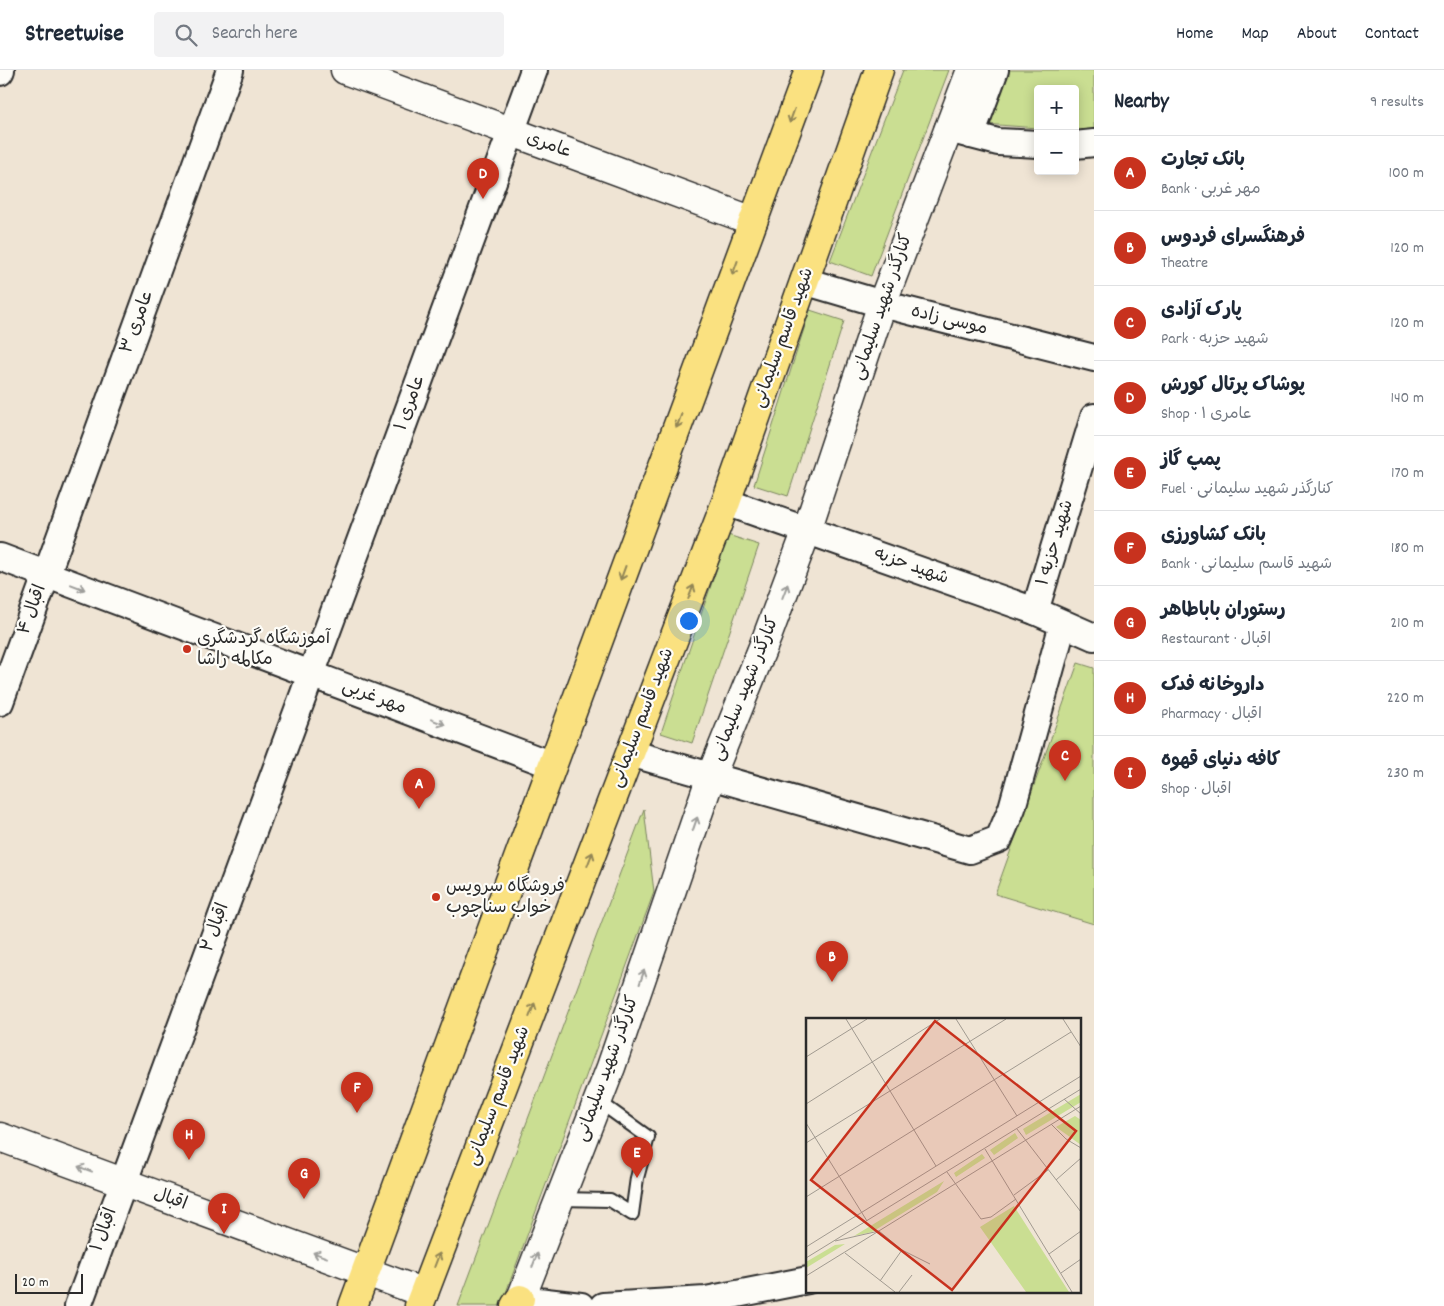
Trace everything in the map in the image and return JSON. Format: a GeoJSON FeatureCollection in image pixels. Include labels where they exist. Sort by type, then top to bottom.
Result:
{"type":"FeatureCollection","features":[{"type":"Feature","properties":{"kind":"highway"},"geometry":{"type":"LineString","coordinates":[[353,1306],[809,70]]}},
{"type":"Feature","properties":{"kind":"highway","name":"شهید قاسم سلیمانی"},"geometry":{"type":"LineString","coordinates":[[422,1300],[726,502],[879,70]]}},
{"type":"Feature","properties":{"kind":"street","name":"عامری ۳"},"geometry":{"type":"LineString","coordinates":[[46,575],[230,70]]}},
{"type":"Feature","properties":{"kind":"street","name":"عامری"},"geometry":{"type":"LineString","coordinates":[[345,70],[753,221]]}},
{"type":"Feature","properties":{"kind":"street","name":"عامری ۱"},"geometry":{"type":"LineString","coordinates":[[310,674],[534,70]]}},
{"type":"Feature","properties":{"kind":"street","name":"کنارگذر شهید سلیمانی"},"geometry":{"type":"LineString","coordinates":[[518,1304],[611,1067],[711,776],[808,530],[882,304],[960,132],[971,70]]}},
{"type":"Feature","properties":{"kind":"street"},"geometry":{"type":"LineString","coordinates":[[996,70],[960,132],[998,142],[1034,144]]}},
{"type":"Feature","properties":{"kind":"street"},"geometry":{"type":"LineString","coordinates":[[1079,145],[1094,143]]}},
{"type":"Feature","properties":{"kind":"street","name":"موسی زاده"},"geometry":{"type":"LineString","coordinates":[[804,281],[882,304],[1094,358]]}},
{"type":"Feature","properties":{"kind":"street","name":"شهید حزبه ۱"},"geometry":{"type":"LineString","coordinates":[[1035,612],[1094,417]]}},
{"type":"Feature","properties":{"kind":"street","name":"شهید حزبه"},"geometry":{"type":"LineString","coordinates":[[726,502],[1035,612],[1094,637]]}},
{"type":"Feature","properties":{"kind":"street","name":"مهر غربی"},"geometry":{"type":"LineString","coordinates":[[0,558],[552,765]]}},
{"type":"Feature","properties":{"kind":"street","name":"اقبال ۴"},"geometry":{"type":"LineString","coordinates":[[0,702],[46,575]]}},
{"type":"Feature","properties":{"kind":"street"},"geometry":{"type":"LineString","coordinates":[[630,753],[970,850],[999,838],[1012,808],[1063,624]]}},
{"type":"Feature","properties":{"kind":"street","name":"اقبال ۲"},"geometry":{"type":"LineString","coordinates":[[122,1182],[310,674]]}},
{"type":"Feature","properties":{"kind":"street","name":"اقبال"},"geometry":{"type":"LineString","coordinates":[[0,1137],[366,1271],[422,1300]]}},
{"type":"Feature","properties":{"kind":"street","name":"اقبال ۱"},"geometry":{"type":"LineString","coordinates":[[78,1306],[122,1182]]}},
{"type":"Feature","properties":{"kind":"street"},"geometry":{"type":"LineString","coordinates":[[603,1306],[706,1303],[806,1280]]}},
{"type":"Feature","properties":{"kind":"street"},"geometry":{"type":"LineString","coordinates":[[518,1304],[581,1306]]}},
{"type":"Feature","properties":{"kind":"lane"},"geometry":{"type":"LineString","coordinates":[[559,1199],[610,1200],[632,1214],[637,1178],[648,1137],[598,1101]]}},
{"type":"Feature","properties":{"kind":"green space"},"geometry":{"type":"Polygon","coordinates":[[[903,70],[949,70],[871,276],[830,261],[903,70]]]}},
{"type":"Feature","properties":{"kind":"green space"},"geometry":{"type":"Polygon","coordinates":[[[1007,70],[1094,70],[1094,131],[1079,131],[1079,85],[1034,85],[1034,128],[985,124],[1007,70]]]}},
{"type":"Feature","properties":{"kind":"green space"},"geometry":{"type":"Polygon","coordinates":[[[810,310],[844,321],[788,496],[754,485],[810,310]]]}},
{"type":"Feature","properties":{"kind":"green space"},"geometry":{"type":"Polygon","coordinates":[[[728,535],[759,545],[692,743],[661,733],[728,535]]]}},
{"type":"Feature","properties":{"kind":"green space"},"geometry":{"type":"Polygon","coordinates":[[[1078,663],[1094,668],[1094,924],[995,894],[1078,663]]]}},
{"type":"Feature","properties":{"kind":"green space"},"geometry":{"type":"Polygon","coordinates":[[[644,809],[654,892],[501,1306],[458,1306],[644,809]]]}},
{"type":"Feature","properties":{"kind":"place","name":"پوشاک پرتال کورش"},"geometry":{"type":"Point","coordinates":[483,199]}},
{"type":"Feature","properties":{"kind":"place","name":"آموزشگاه گردشگری مکالمه راشا"},"geometry":{"type":"Point","coordinates":[187,649]}},
{"type":"Feature","properties":{"kind":"place","name":"پارک آزادی"},"geometry":{"type":"Point","coordinates":[1065,781]}},
{"type":"Feature","properties":{"kind":"place","name":"بانک تجارت"},"geometry":{"type":"Point","coordinates":[419,809]}},
{"type":"Feature","properties":{"kind":"place","name":"فروشگاه سرویس خواب سناچوب"},"geometry":{"type":"Point","coordinates":[436,897]}},
{"type":"Feature","properties":{"kind":"place","name":"فرهنگسرای فردوس"},"geometry":{"type":"Point","coordinates":[832,982]}},
{"type":"Feature","properties":{"kind":"place","name":"بانک کشاورزی"},"geometry":{"type":"Point","coordinates":[357,1113]}},
{"type":"Feature","properties":{"kind":"place","name":"داروخانه فدک"},"geometry":{"type":"Point","coordinates":[189,1160]}},
{"type":"Feature","properties":{"kind":"place","name":"پمپ گاز"},"geometry":{"type":"Point","coordinates":[637,1178]}},
{"type":"Feature","properties":{"kind":"place","name":"رستوران باباطاهر"},"geometry":{"type":"Point","coordinates":[304,1199]}},
{"type":"Feature","properties":{"kind":"place","name":"کافه دنیای قهوه"},"geometry":{"type":"Point","coordinates":[224,1234]}}]}
